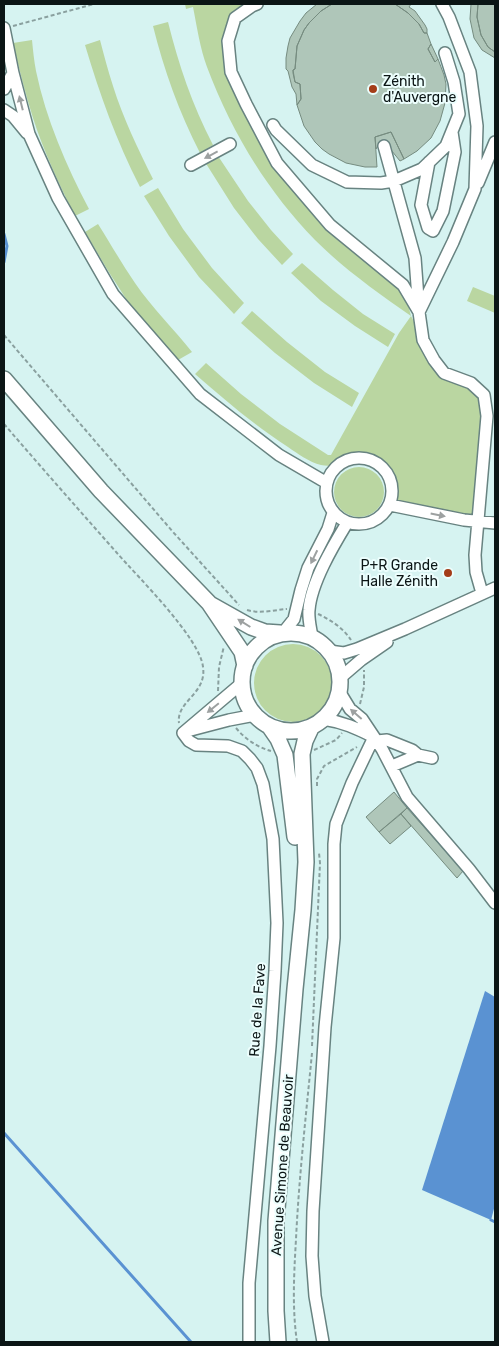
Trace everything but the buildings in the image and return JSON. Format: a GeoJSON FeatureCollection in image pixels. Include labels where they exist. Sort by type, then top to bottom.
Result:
{"type":"FeatureCollection","features":[{"type":"Feature","properties":{"kind":"main road"},"geometry":{"type":"LineString","coordinates":[[4,379],[101,492],[209,603],[242,652],[244,666],[242,683],[248,706],[255,715],[269,726],[278,738],[285,755],[296,858],[294,989]]}},
{"type":"Feature","properties":{"kind":"main road"},"geometry":{"type":"LineString","coordinates":[[209,603],[251,628],[282,634],[298,633],[322,645],[336,663],[339,685],[333,707],[313,725],[297,755],[301,860],[300,888],[304,896]]}},
{"type":"Feature","properties":{"kind":"main road"},"geometry":{"type":"LineString","coordinates":[[244,666],[250,654],[259,645],[270,638],[282,634]]}},
{"type":"Feature","properties":{"kind":"main road"},"geometry":{"type":"LineString","coordinates":[[269,726],[293,731],[313,725]]}},
{"type":"Feature","properties":{"kind":"main road"},"geometry":{"type":"LineString","coordinates":[[294,989],[306,862],[302,754],[305,741],[313,725]]}},
{"type":"Feature","properties":{"kind":"main road","name":"Avenue Simone de Beauvoir"},"geometry":{"type":"LineString","coordinates":[[278,1342],[276,1221],[294,989]]}},
{"type":"Feature","properties":{"kind":"street"},"geometry":{"type":"LineString","coordinates":[[257,4],[234,18],[228,41],[231,72],[259,130],[277,163],[330,226],[404,284],[419,312]]}},
{"type":"Feature","properties":{"kind":"street"},"geometry":{"type":"LineString","coordinates":[[442,4],[449,17],[470,72],[477,126],[475,189]]}},
{"type":"Feature","properties":{"kind":"street"},"geometry":{"type":"LineString","coordinates":[[4,28],[13,73],[29,134],[58,198],[113,294],[200,394],[278,454],[327,483]]}},
{"type":"Feature","properties":{"kind":"street"},"geometry":{"type":"LineString","coordinates":[[273,125],[312,165],[347,182],[381,183],[394,181],[422,169],[446,146],[452,132],[459,114],[454,82],[445,53]]}},
{"type":"Feature","properties":{"kind":"street"},"geometry":{"type":"LineString","coordinates":[[4,89],[13,73]]}},
{"type":"Feature","properties":{"kind":"street"},"geometry":{"type":"LineString","coordinates":[[4,110],[29,134]]}},
{"type":"Feature","properties":{"kind":"street"},"geometry":{"type":"LineString","coordinates":[[430,162],[421,205],[428,228],[434,231],[443,211],[455,152],[452,132]]}},
{"type":"Feature","properties":{"kind":"street"},"geometry":{"type":"LineString","coordinates":[[419,312],[453,242],[475,189],[490,169],[495,142]]}},
{"type":"Feature","properties":{"kind":"street"},"geometry":{"type":"LineString","coordinates":[[191,165],[230,144]]}},
{"type":"Feature","properties":{"kind":"street"},"geometry":{"type":"LineString","coordinates":[[384,146],[416,258],[419,312],[423,340],[444,373],[471,383],[484,395],[487,416],[475,555],[476,572],[482,593]]}},
{"type":"Feature","properties":{"kind":"street"},"geometry":{"type":"LineString","coordinates":[[359,458],[370,460],[380,465],[388,473],[392,483],[393,495],[390,505],[377,520],[362,525],[347,523],[333,513],[328,504],[326,494],[327,483],[331,473],[338,465],[348,460],[359,458]]}},
{"type":"Feature","properties":{"kind":"street"},"geometry":{"type":"LineString","coordinates":[[390,505],[464,520],[495,523]]}},
{"type":"Feature","properties":{"kind":"street"},"geometry":{"type":"LineString","coordinates":[[333,513],[328,529],[308,568],[301,590],[303,610],[322,645],[344,653],[357,650],[495,588]]}},
{"type":"Feature","properties":{"kind":"street"},"geometry":{"type":"LineString","coordinates":[[282,634],[303,610],[314,592],[332,547],[347,523]]}},
{"type":"Feature","properties":{"kind":"street"},"geometry":{"type":"LineString","coordinates":[[322,645],[354,645],[398,627],[405,630]]}},
{"type":"Feature","properties":{"kind":"street"},"geometry":{"type":"LineString","coordinates":[[405,630],[361,660],[339,685],[350,709],[367,726],[376,739],[392,766],[406,797],[469,868],[495,903]]}},
{"type":"Feature","properties":{"kind":"street"},"geometry":{"type":"LineString","coordinates":[[183,732],[242,683]]}},
{"type":"Feature","properties":{"kind":"street"},"geometry":{"type":"LineString","coordinates":[[183,732],[255,715]]}},
{"type":"Feature","properties":{"kind":"street"},"geometry":{"type":"LineString","coordinates":[[313,725],[338,722],[350,725],[376,739],[397,743],[418,755],[432,758]]}},
{"type":"Feature","properties":{"kind":"street","name":"Rue de la Fave"},"geometry":{"type":"LineString","coordinates":[[183,732],[189,741],[196,744],[228,746],[242,751],[250,759],[257,768],[263,784],[273,839],[277,923],[275,971],[249,1283],[249,1342]]}},
{"type":"Feature","properties":{"kind":"street"},"geometry":{"type":"LineString","coordinates":[[323,1342],[315,1296],[312,1256],[313,1211],[325,1027],[334,938],[334,844],[336,824],[352,783],[376,739]]}},
{"type":"Feature","properties":{"kind":"street"},"geometry":{"type":"LineString","coordinates":[[392,766],[418,755]]}},
{"type":"Feature","properties":{"kind":"path"},"geometry":{"type":"LineString","coordinates":[[4,28],[94,4]]}},
{"type":"Feature","properties":{"kind":"path"},"geometry":{"type":"LineString","coordinates":[[4,335],[197,559],[241,607]]}},
{"type":"Feature","properties":{"kind":"path"},"geometry":{"type":"LineString","coordinates":[[4,424],[172,615],[200,654],[204,676],[200,687],[180,713],[179,725],[183,732]]}},
{"type":"Feature","properties":{"kind":"path"},"geometry":{"type":"LineString","coordinates":[[246,609],[270,612],[303,610],[328,618],[343,630],[354,645]]}},
{"type":"Feature","properties":{"kind":"path"},"geometry":{"type":"LineString","coordinates":[[220,703],[218,690],[219,668],[224,645]]}},
{"type":"Feature","properties":{"kind":"path"},"geometry":{"type":"LineString","coordinates":[[356,714],[364,687],[364,669],[361,660]]}},
{"type":"Feature","properties":{"kind":"path"},"geometry":{"type":"LineString","coordinates":[[229,720],[243,737],[264,749],[285,755]]}},
{"type":"Feature","properties":{"kind":"path"},"geometry":{"type":"LineString","coordinates":[[302,754],[336,740],[350,725]]}},
{"type":"Feature","properties":{"kind":"path"},"geometry":{"type":"LineString","coordinates":[[316,787],[317,779],[324,766],[376,739]]}},
{"type":"Feature","properties":{"kind":"path"},"geometry":{"type":"LineString","coordinates":[[297,1342],[294,1289],[295,1251],[298,1188],[312,1050],[319,853]]}},
{"type":"Feature","properties":{"kind":"green space"},"geometry":{"type":"Polygon","coordinates":[[[185,4],[257,4],[234,18],[231,72],[277,163],[330,225],[403,285],[411,316],[326,251],[298,221],[266,181],[227,114],[205,60],[193,7],[186,9],[185,4]]]}},
{"type":"Feature","properties":{"kind":"green space"},"geometry":{"type":"Polygon","coordinates":[[[168,22],[187,85],[213,145],[200,153],[173,91],[153,26],[168,22]]]}},
{"type":"Feature","properties":{"kind":"green space"},"geometry":{"type":"Polygon","coordinates":[[[32,40],[36,71],[45,107],[72,176],[89,209],[75,216],[37,131],[13,43],[32,40]]]}},
{"type":"Feature","properties":{"kind":"green space"},"geometry":{"type":"Polygon","coordinates":[[[100,40],[121,110],[153,179],[140,187],[109,117],[85,45],[100,40]]]}},
{"type":"Feature","properties":{"kind":"green space"},"geometry":{"type":"Polygon","coordinates":[[[218,156],[248,201],[293,254],[282,265],[258,239],[234,208],[205,162],[218,156]]]}},
{"type":"Feature","properties":{"kind":"green space"},"geometry":{"type":"Polygon","coordinates":[[[158,188],[183,229],[212,268],[244,303],[234,314],[199,277],[169,236],[144,196],[158,188]]]}},
{"type":"Feature","properties":{"kind":"green space"},"geometry":{"type":"Polygon","coordinates":[[[98,224],[142,292],[192,352],[178,360],[132,308],[85,232],[98,224]]]}},
{"type":"Feature","properties":{"kind":"green space"},"geometry":{"type":"Polygon","coordinates":[[[302,263],[363,314],[395,334],[388,347],[321,301],[291,273],[302,263]]]}},
{"type":"Feature","properties":{"kind":"green space"},"geometry":{"type":"Polygon","coordinates":[[[473,287],[495,296],[495,313],[467,301],[473,287]]]}},
{"type":"Feature","properties":{"kind":"green space"},"geometry":{"type":"Polygon","coordinates":[[[252,311],[325,372],[359,393],[352,407],[314,383],[275,353],[241,323],[252,311]]]}},
{"type":"Feature","properties":{"kind":"green space"},"geometry":{"type":"Polygon","coordinates":[[[411,316],[434,360],[484,395],[478,522],[390,505],[392,488],[390,478],[379,464],[363,458],[329,466],[308,460],[252,422],[195,374],[206,363],[241,394],[280,424],[328,455],[331,455],[399,333],[411,316]]]}},
{"type":"Feature","properties":{"kind":"green space"},"geometry":{"type":"Polygon","coordinates":[[[354,467],[364,467],[377,474],[384,487],[384,497],[377,510],[364,517],[354,517],[345,513],[338,506],[334,497],[334,487],[338,478],[345,471],[354,467]]]}},
{"type":"Feature","properties":{"kind":"green space"},"geometry":{"type":"Polygon","coordinates":[[[293,644],[308,647],[321,655],[329,668],[332,683],[329,698],[321,711],[308,719],[293,722],[278,719],[265,711],[257,698],[254,683],[257,668],[265,655],[278,647],[293,644]]]}},
{"type":"Feature","properties":{"kind":"water"},"geometry":{"type":"Polygon","coordinates":[[[485,991],[495,997],[495,1205],[491,1220],[422,1190],[485,991]]]}},
{"type":"Feature","properties":{"kind":"waterway"},"geometry":{"type":"LineString","coordinates":[[4,234],[7,246],[4,262]]}},
{"type":"Feature","properties":{"kind":"waterway"},"geometry":{"type":"LineString","coordinates":[[4,1133],[191,1342]]}},
{"type":"Feature","properties":{"kind":"waterway"},"geometry":{"type":"LineString","coordinates":[[491,1220],[495,1222]]}},
{"type":"Feature","properties":{"kind":"place","name":"Zénith d'Auvergne"},"geometry":{"type":"Point","coordinates":[373,89]}},
{"type":"Feature","properties":{"kind":"place","name":"P+R Grande Halle Zénith"},"geometry":{"type":"Point","coordinates":[448,573]}}]}
